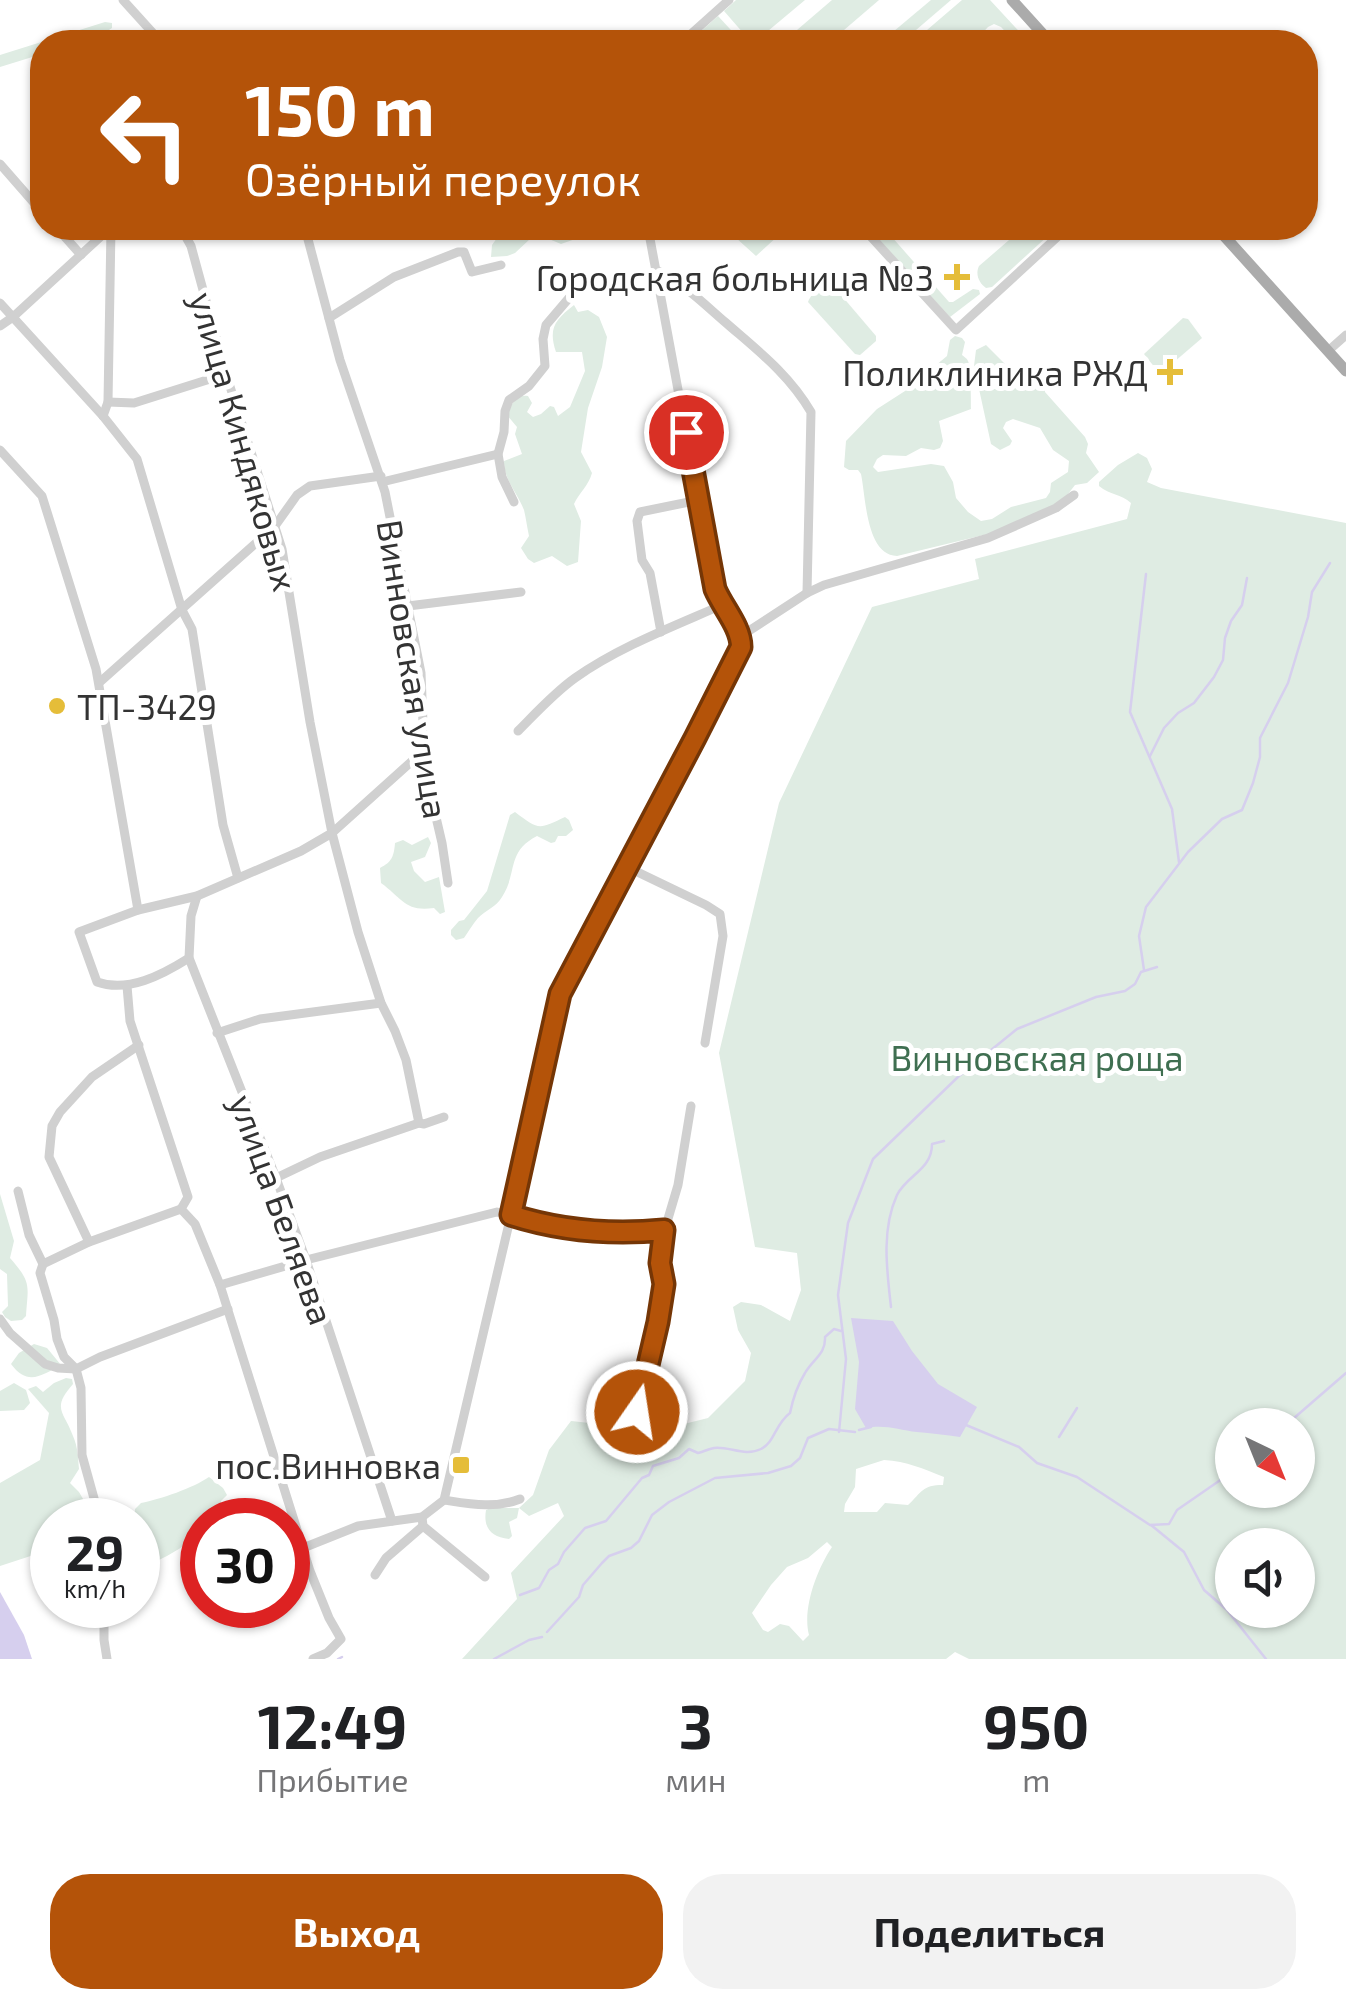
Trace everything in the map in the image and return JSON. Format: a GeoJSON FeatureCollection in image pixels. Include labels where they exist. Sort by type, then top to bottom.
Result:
{"type":"FeatureCollection","features":[{"type":"Feature","properties":{"kind":"main road"},"geometry":{"type":"LineString","coordinates":[[1012,0],[1039,30]]}},
{"type":"Feature","properties":{"kind":"main road"},"geometry":{"type":"LineString","coordinates":[[1228,240],[1346,371]]}},
{"type":"Feature","properties":{"kind":"street"},"geometry":{"type":"LineString","coordinates":[[124,0],[150,30]]}},
{"type":"Feature","properties":{"kind":"street"},"geometry":{"type":"LineString","coordinates":[[695,30],[729,0]]}},
{"type":"Feature","properties":{"kind":"street"},"geometry":{"type":"LineString","coordinates":[[0,164],[30,198]]}},
{"type":"Feature","properties":{"kind":"street"},"geometry":{"type":"LineString","coordinates":[[67,240],[81,255]]}},
{"type":"Feature","properties":{"kind":"street"},"geometry":{"type":"LineString","coordinates":[[0,326],[97,240]]}},
{"type":"Feature","properties":{"kind":"street"},"geometry":{"type":"LineString","coordinates":[[103,416],[108,402],[110,240]]}},
{"type":"Feature","properties":{"kind":"street","name":"улица Киндяковых"},"geometry":{"type":"LineString","coordinates":[[188,240],[282,549],[332,833],[381,1003],[406,1060],[419,1122]]}},
{"type":"Feature","properties":{"kind":"street","name":"Винновская улица"},"geometry":{"type":"LineString","coordinates":[[308,240],[360,422],[382,479],[421,672],[421,753],[448,883]]}},
{"type":"Feature","properties":{"kind":"street"},"geometry":{"type":"LineString","coordinates":[[376,1575],[386,1558],[444,1500],[556,1003],[741,647],[741,636],[715,589],[650,240]]}},
{"type":"Feature","properties":{"kind":"street"},"geometry":{"type":"LineString","coordinates":[[874,240],[956,330],[1054,240]]}},
{"type":"Feature","properties":{"kind":"street"},"geometry":{"type":"LineString","coordinates":[[329,318],[394,277],[458,252],[464,252],[472,272],[501,265]]}},
{"type":"Feature","properties":{"kind":"street"},"geometry":{"type":"LineString","coordinates":[[656,270],[682,286],[780,370],[811,412],[808,593]]}},
{"type":"Feature","properties":{"kind":"street"},"geometry":{"type":"LineString","coordinates":[[514,502],[502,476],[498,454],[504,412],[510,400],[529,386],[545,366],[546,324],[569,298]]}},
{"type":"Feature","properties":{"kind":"street"},"geometry":{"type":"LineString","coordinates":[[0,303],[137,459],[182,610],[192,628],[223,824],[238,878]]}},
{"type":"Feature","properties":{"kind":"street"},"geometry":{"type":"LineString","coordinates":[[1328,351],[1346,335]]}},
{"type":"Feature","properties":{"kind":"street"},"geometry":{"type":"LineString","coordinates":[[108,402],[134,403],[226,374]]}},
{"type":"Feature","properties":{"kind":"street"},"geometry":{"type":"LineString","coordinates":[[0,450],[42,496],[100,682],[138,910]]}},
{"type":"Feature","properties":{"kind":"street"},"geometry":{"type":"LineString","coordinates":[[100,682],[275,526],[296,495],[310,486],[382,479],[498,454]]}},
{"type":"Feature","properties":{"kind":"street"},"geometry":{"type":"LineString","coordinates":[[741,636],[808,593],[988,538],[1056,508],[1074,495]]}},
{"type":"Feature","properties":{"kind":"street"},"geometry":{"type":"LineString","coordinates":[[661,632],[650,573],[642,560],[637,521],[640,512],[699,500]]}},
{"type":"Feature","properties":{"kind":"street"},"geometry":{"type":"LineString","coordinates":[[408,606],[521,592]]}},
{"type":"Feature","properties":{"kind":"street"},"geometry":{"type":"LineString","coordinates":[[518,731],[555,693],[578,676],[722,605]]}},
{"type":"Feature","properties":{"kind":"street"},"geometry":{"type":"LineString","coordinates":[[189,958],[126,986],[103,984],[96,982],[79,932],[138,910],[196,896],[301,851],[332,833],[421,753]]}},
{"type":"Feature","properties":{"kind":"street"},"geometry":{"type":"LineString","coordinates":[[627,868],[720,914],[723,936],[706,1043]]}},
{"type":"Feature","properties":{"kind":"street","name":"улица Беляева"},"geometry":{"type":"LineString","coordinates":[[196,896],[189,958],[306,1260],[392,1521]]}},
{"type":"Feature","properties":{"kind":"street"},"geometry":{"type":"LineString","coordinates":[[43,1264],[89,1242],[180,1209],[188,1198],[128,1008],[126,986]]}},
{"type":"Feature","properties":{"kind":"street"},"geometry":{"type":"LineString","coordinates":[[218,1033],[260,1019],[381,1003]]}},
{"type":"Feature","properties":{"kind":"street"},"geometry":{"type":"LineString","coordinates":[[89,1242],[50,1157],[52,1126],[92,1078],[139,1045]]}},
{"type":"Feature","properties":{"kind":"street"},"geometry":{"type":"LineString","coordinates":[[653,1413],[637,1412],[658,1322],[664,1284],[660,1263],[664,1230],[678,1185],[690,1106]]}},
{"type":"Feature","properties":{"kind":"street"},"geometry":{"type":"LineString","coordinates":[[276,1178],[320,1157],[444,1117]]}},
{"type":"Feature","properties":{"kind":"street"},"geometry":{"type":"LineString","coordinates":[[18,1191],[29,1235],[43,1264],[40,1273],[57,1339],[64,1357],[76,1369],[82,1399],[82,1456],[93,1498]]}},
{"type":"Feature","properties":{"kind":"street"},"geometry":{"type":"LineString","coordinates":[[180,1209],[195,1224],[220,1285],[287,1498]]}},
{"type":"Feature","properties":{"kind":"street"},"geometry":{"type":"LineString","coordinates":[[220,1285],[497,1212],[567,1229],[608,1233],[664,1230]]}},
{"type":"Feature","properties":{"kind":"street"},"geometry":{"type":"LineString","coordinates":[[0,1319],[45,1364],[76,1369],[228,1309]]}},
{"type":"Feature","properties":{"kind":"street"},"geometry":{"type":"LineString","coordinates":[[444,1500],[505,1505],[520,1499]]}},
{"type":"Feature","properties":{"kind":"street"},"geometry":{"type":"LineString","coordinates":[[310,1545],[358,1526],[422,1522],[485,1577]]}},
{"type":"Feature","properties":{"kind":"street"},"geometry":{"type":"LineString","coordinates":[[310,1571],[341,1639],[328,1653],[313,1659]]}},
{"type":"Feature","properties":{"kind":"street"},"geometry":{"type":"LineString","coordinates":[[104,1628],[107,1659]]}},
{"type":"Feature","properties":{"kind":"green space"},"geometry":{"type":"Polygon","coordinates":[[[736,0],[805,0],[769,30],[741,30],[724,11],[736,0]]]}},
{"type":"Feature","properties":{"kind":"green space"},"geometry":{"type":"Polygon","coordinates":[[[832,0],[879,0],[844,30],[797,30],[832,0]]]}},
{"type":"Feature","properties":{"kind":"green space"},"geometry":{"type":"Polygon","coordinates":[[[931,0],[951,0],[916,30],[895,30],[931,0]]]}},
{"type":"Feature","properties":{"kind":"green space"},"geometry":{"type":"Polygon","coordinates":[[[962,0],[990,0],[1018,30],[1004,30],[994,24],[985,30],[927,30],[962,0]]]}},
{"type":"Feature","properties":{"kind":"green space"},"geometry":{"type":"Polygon","coordinates":[[[718,16],[731,30],[702,30],[718,16]]]}},
{"type":"Feature","properties":{"kind":"green space"},"geometry":{"type":"Polygon","coordinates":[[[105,22],[112,23],[108,30],[80,30],[105,22]]]}},
{"type":"Feature","properties":{"kind":"green space"},"geometry":{"type":"Polygon","coordinates":[[[30,46],[30,58],[0,67],[0,55],[30,46]]]}},
{"type":"Feature","properties":{"kind":"green space"},"geometry":{"type":"Polygon","coordinates":[[[496,240],[529,240],[507,256],[491,257],[496,240]]]}},
{"type":"Feature","properties":{"kind":"green space"},"geometry":{"type":"Polygon","coordinates":[[[738,240],[774,240],[756,256],[738,240]]]}},
{"type":"Feature","properties":{"kind":"green space"},"geometry":{"type":"Polygon","coordinates":[[[879,240],[895,240],[949,302],[973,289],[979,290],[980,294],[950,317],[879,240]]]}},
{"type":"Feature","properties":{"kind":"green space"},"geometry":{"type":"Polygon","coordinates":[[[1009,240],[1043,240],[992,287],[981,284],[979,266],[1009,240]]]}},
{"type":"Feature","properties":{"kind":"green space"},"geometry":{"type":"Polygon","coordinates":[[[830,282],[876,336],[876,341],[860,355],[808,302],[830,282]]]}},
{"type":"Feature","properties":{"kind":"green space"},"geometry":{"type":"Polygon","coordinates":[[[574,305],[578,312],[588,310],[599,317],[607,337],[581,452],[592,473],[574,504],[581,521],[578,562],[567,566],[552,556],[534,563],[521,548],[529,536],[504,461],[522,454],[515,434],[517,427],[507,415],[517,398],[528,396],[532,403],[527,412],[533,417],[550,406],[558,416],[570,407],[585,371],[582,352],[556,352],[553,331],[558,320],[574,305]]]}},
{"type":"Feature","properties":{"kind":"green space"},"geometry":{"type":"Polygon","coordinates":[[[1183,318],[1202,338],[1160,374],[1144,354],[1183,318]]]}},
{"type":"Feature","properties":{"kind":"green space"},"geometry":{"type":"Polygon","coordinates":[[[955,336],[965,342],[962,355],[969,364],[971,409],[939,421],[943,441],[940,448],[921,448],[906,456],[883,455],[873,467],[878,472],[931,464],[944,466],[956,498],[981,521],[1011,507],[1046,498],[1051,483],[1068,472],[1069,461],[1053,450],[1040,428],[1013,419],[1003,428],[1012,441],[1010,445],[1000,450],[991,444],[974,366],[976,350],[986,345],[1026,385],[1038,379],[1045,382],[1045,392],[1085,437],[1086,453],[1099,472],[1087,483],[1075,485],[1061,503],[992,533],[897,556],[887,553],[873,536],[861,474],[844,467],[846,441],[877,409],[947,356],[950,340],[955,336]]]}},
{"type":"Feature","properties":{"kind":"green space","name":"Винновская роща"},"geometry":{"type":"Polygon","coordinates":[[[1138,453],[1147,458],[1152,469],[1147,482],[1161,488],[1346,523],[1346,1659],[969,1659],[955,1652],[946,1659],[462,1659],[517,1599],[511,1573],[564,1516],[558,1503],[529,1516],[519,1508],[533,1495],[549,1450],[571,1421],[672,1427],[708,1418],[745,1381],[751,1353],[738,1330],[733,1307],[741,1302],[761,1305],[790,1321],[801,1290],[797,1253],[755,1247],[719,1053],[779,803],[872,607],[979,579],[975,559],[1127,519],[1131,503],[1103,489],[1099,482],[1138,453]],[[884,1460],[856,1469],[855,1487],[844,1512],[877,1512],[885,1503],[908,1505],[926,1488],[943,1485],[944,1477],[884,1460]],[[827,1542],[808,1558],[787,1567],[771,1585],[752,1613],[763,1630],[768,1632],[780,1624],[789,1626],[803,1641],[809,1635],[812,1590],[832,1547],[827,1542]]]}},
{"type":"Feature","properties":{"kind":"green space"},"geometry":{"type":"Polygon","coordinates":[[[515,812],[539,826],[565,817],[573,830],[558,836],[555,842],[537,836],[527,842],[517,856],[500,900],[478,918],[464,938],[456,940],[451,930],[487,891],[510,815],[515,812]]]}},
{"type":"Feature","properties":{"kind":"green space"},"geometry":{"type":"Polygon","coordinates":[[[428,837],[431,843],[425,857],[411,862],[425,882],[439,877],[445,912],[440,914],[434,908],[410,906],[381,883],[380,868],[392,858],[395,843],[403,840],[412,845],[428,837]]]}},
{"type":"Feature","properties":{"kind":"green space"},"geometry":{"type":"Polygon","coordinates":[[[0,1194],[14,1241],[10,1258],[27,1285],[26,1316],[22,1320],[11,1321],[2,1312],[8,1306],[7,1274],[0,1269],[0,1194]]]}},
{"type":"Feature","properties":{"kind":"green space"},"geometry":{"type":"Polygon","coordinates":[[[34,1344],[47,1348],[61,1365],[35,1377],[17,1371],[11,1364],[19,1353],[34,1344]]]}},
{"type":"Feature","properties":{"kind":"green space"},"geometry":{"type":"Polygon","coordinates":[[[72,1379],[61,1410],[76,1444],[79,1469],[70,1483],[82,1498],[30,1498],[30,1556],[0,1566],[0,1483],[40,1460],[49,1413],[28,1389],[36,1386],[43,1392],[54,1383],[72,1379]]]}},
{"type":"Feature","properties":{"kind":"green space"},"geometry":{"type":"Polygon","coordinates":[[[14,1383],[26,1390],[30,1403],[24,1410],[0,1411],[0,1391],[14,1383]]]}},
{"type":"Feature","properties":{"kind":"green space"},"geometry":{"type":"Polygon","coordinates":[[[209,1477],[227,1495],[180,1498],[180,1548],[160,1560],[159,1498],[209,1477]]]}},
{"type":"Feature","properties":{"kind":"green space"},"geometry":{"type":"Polygon","coordinates":[[[519,1508],[517,1518],[509,1522],[509,1539],[493,1534],[487,1527],[486,1510],[519,1508]]]}},
{"type":"Feature","properties":{"kind":"shaded area"},"geometry":{"type":"Polygon","coordinates":[[[851,1318],[893,1321],[938,1384],[977,1407],[960,1437],[866,1428],[855,1409],[859,1362],[851,1318]]]}},
{"type":"Feature","properties":{"kind":"shaded area"},"geometry":{"type":"Polygon","coordinates":[[[0,1592],[24,1635],[32,1659],[0,1659],[0,1592]]]}},
{"type":"Feature","properties":{"kind":"waterway"},"geometry":{"type":"LineString","coordinates":[[1144,970],[1139,936],[1146,907],[1188,852],[1222,819],[1242,810],[1260,757],[1260,738],[1288,683],[1312,592],[1330,563]]}},
{"type":"Feature","properties":{"kind":"waterway"},"geometry":{"type":"LineString","coordinates":[[1146,574],[1130,712],[1172,809],[1179,862]]}},
{"type":"Feature","properties":{"kind":"waterway"},"geometry":{"type":"LineString","coordinates":[[1150,756],[1164,728],[1194,703],[1214,677],[1223,660],[1231,621],[1242,605],[1247,578]]}},
{"type":"Feature","properties":{"kind":"waterway"},"geometry":{"type":"LineString","coordinates":[[839,1432],[846,1359],[838,1295],[848,1223],[873,1159],[959,1076],[1017,1029],[1096,997],[1125,991],[1135,984],[1141,972],[1157,967]]}},
{"type":"Feature","properties":{"kind":"waterway"},"geometry":{"type":"LineString","coordinates":[[891,1307],[886,1251],[892,1208],[901,1188],[928,1160],[932,1144],[944,1141]]}},
{"type":"Feature","properties":{"kind":"waterway"},"geometry":{"type":"LineString","coordinates":[[520,1595],[539,1588],[549,1570],[585,1528],[606,1521],[653,1466],[679,1458],[689,1449],[698,1453],[712,1448],[749,1452],[766,1446],[790,1413],[800,1383],[821,1352],[825,1337],[834,1329],[841,1331]]}},
{"type":"Feature","properties":{"kind":"waterway"},"geometry":{"type":"LineString","coordinates":[[1306,1408],[1346,1373]]}},
{"type":"Feature","properties":{"kind":"waterway"},"geometry":{"type":"LineString","coordinates":[[1059,1437],[1077,1408]]}},
{"type":"Feature","properties":{"kind":"waterway"},"geometry":{"type":"LineString","coordinates":[[966,1425],[1019,1447],[1037,1463],[1077,1477],[1150,1525],[1169,1524],[1177,1510],[1215,1484]]}},
{"type":"Feature","properties":{"kind":"waterway"},"geometry":{"type":"LineString","coordinates":[[859,1430],[871,1427]]}},
{"type":"Feature","properties":{"kind":"waterway"},"geometry":{"type":"LineString","coordinates":[[547,1632],[579,1597],[583,1585],[602,1563],[639,1541],[652,1515],[669,1502],[715,1478],[768,1473],[791,1466],[800,1458],[808,1438],[829,1429],[855,1432]]}},
{"type":"Feature","properties":{"kind":"waterway"},"geometry":{"type":"LineString","coordinates":[[1151,1525],[1184,1552],[1204,1590],[1227,1610],[1266,1659]]}},
{"type":"Feature","properties":{"kind":"waterway"},"geometry":{"type":"LineString","coordinates":[[494,1659],[542,1637]]}},
{"type":"Feature","properties":{"kind":"waterway"},"geometry":{"type":"LineString","coordinates":[[338,1659],[342,1657]]}},
{"type":"Feature","properties":{"kind":"place","name":"Городская больница №3"},"geometry":{"type":"Point","coordinates":[957,277]}},
{"type":"Feature","properties":{"kind":"place","name":"Поликлиника РЖД"},"geometry":{"type":"Point","coordinates":[1170,372]}},
{"type":"Feature","properties":{"kind":"place","name":"ТП-3429"},"geometry":{"type":"Point","coordinates":[57,706]}},
{"type":"Feature","properties":{"kind":"place","name":"пос.Винновка"},"geometry":{"type":"Point","coordinates":[461,1465]}},
{"type":"Feature","properties":{"kind":"route"},"geometry":{"type":"LineString","coordinates":[[637,1412],[664,1284],[660,1263],[664,1230],[608,1233],[567,1229],[511,1215],[556,1003],[741,647],[741,636],[715,589],[686,432]]}}]}
